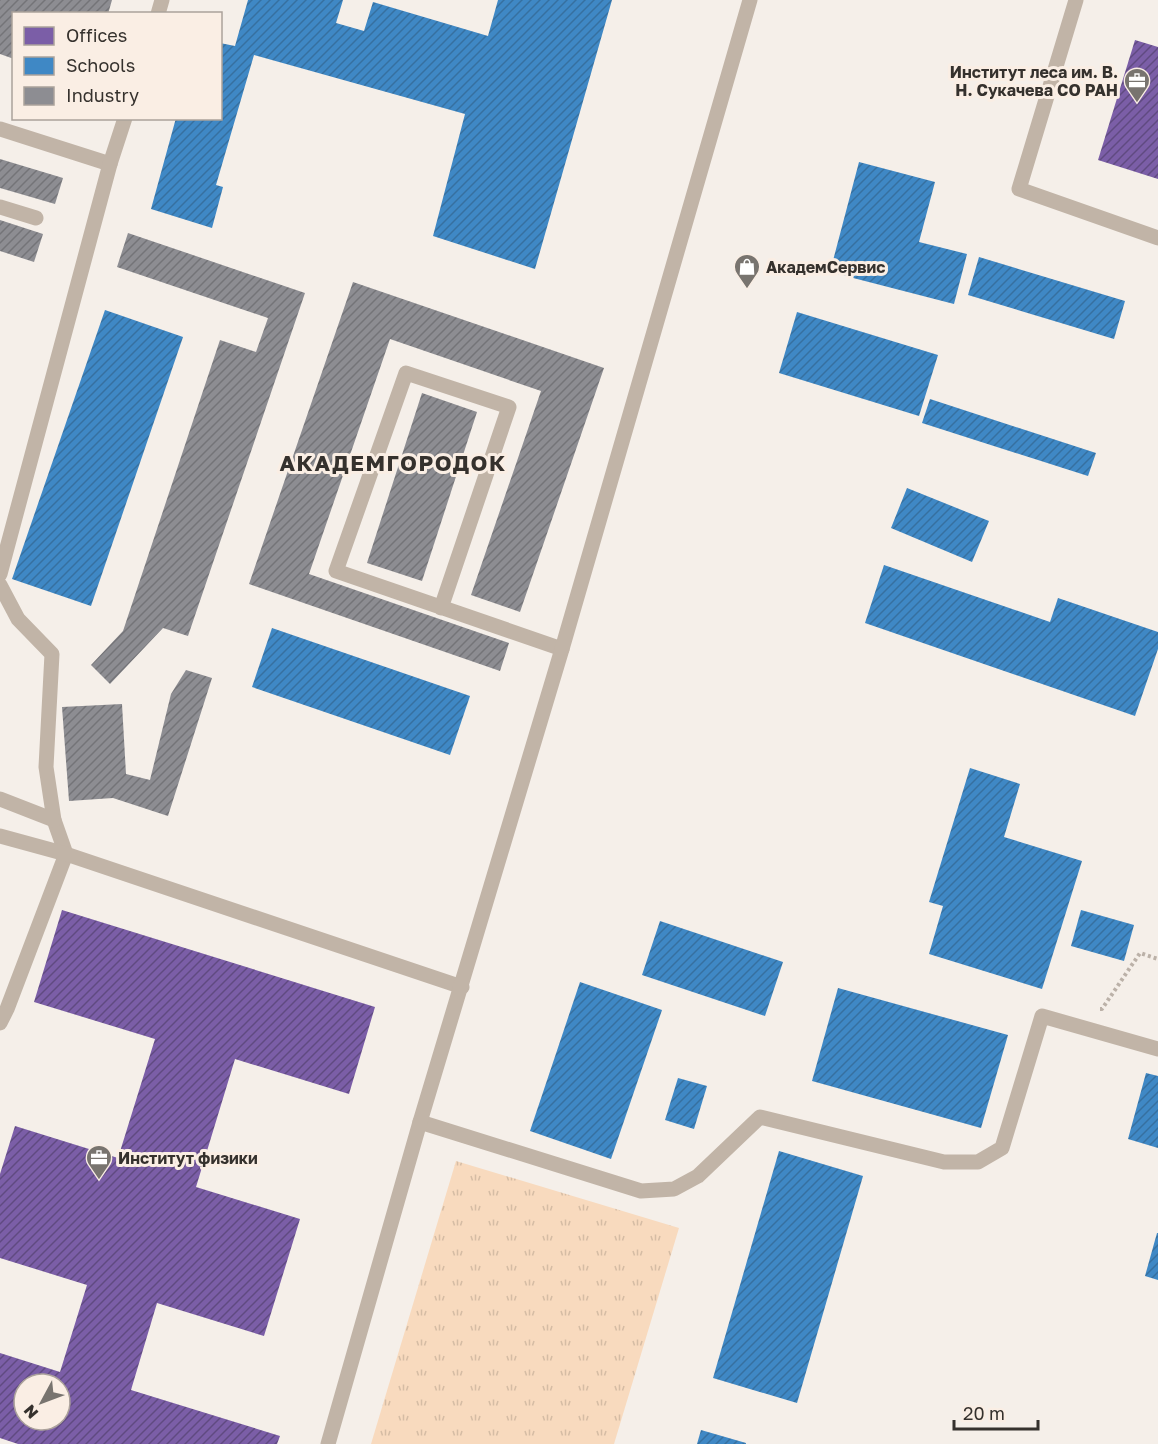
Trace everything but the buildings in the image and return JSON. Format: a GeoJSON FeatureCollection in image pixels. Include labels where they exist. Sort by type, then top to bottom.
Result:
{"type":"FeatureCollection","features":[{"type":"Feature","properties":{"kind":"lane"},"geometry":{"type":"LineString","coordinates":[[328,1444],[420,1122],[562,649],[750,0]]}},
{"type":"Feature","properties":{"kind":"lane"},"geometry":{"type":"LineString","coordinates":[[1076,0],[1019,189],[1158,238]]}},
{"type":"Feature","properties":{"kind":"lane"},"geometry":{"type":"LineString","coordinates":[[0,574],[110,164],[124,120]]}},
{"type":"Feature","properties":{"kind":"lane"},"geometry":{"type":"LineString","coordinates":[[0,129],[110,164]]}},
{"type":"Feature","properties":{"kind":"lane"},"geometry":{"type":"LineString","coordinates":[[0,207],[36,218]]}},
{"type":"Feature","properties":{"kind":"lane"},"geometry":{"type":"LineString","coordinates":[[441,608],[509,407],[406,373],[336,571],[441,608],[562,649]]}},
{"type":"Feature","properties":{"kind":"lane"},"geometry":{"type":"LineString","coordinates":[[0,585],[18,619],[52,654],[46,766],[54,820],[66,854],[0,1023]]}},
{"type":"Feature","properties":{"kind":"lane"},"geometry":{"type":"LineString","coordinates":[[0,799],[54,820]]}},
{"type":"Feature","properties":{"kind":"lane"},"geometry":{"type":"LineString","coordinates":[[0,836],[66,854],[462,987]]}},
{"type":"Feature","properties":{"kind":"lane"},"geometry":{"type":"LineString","coordinates":[[420,1122],[641,1191],[674,1189],[698,1176],[760,1117],[944,1162],[978,1162],[1002,1148],[1042,1016],[1158,1049]]}},
{"type":"Feature","properties":{"kind":"path"},"geometry":{"type":"LineString","coordinates":[[1090,1010],[1102,1009],[1140,953],[1158,959]]}},
{"type":"Feature","properties":{"kind":"green space"},"geometry":{"type":"Polygon","coordinates":[[[456,1161],[679,1228],[614,1444],[371,1444],[456,1161]]]}},
{"type":"Feature","properties":{"kind":"place","name":"Институт леса им. В. Н. Сукачева СО РАН"},"geometry":{"type":"Point","coordinates":[1137,104]}},
{"type":"Feature","properties":{"kind":"place","name":"АкадемСервис"},"geometry":{"type":"Point","coordinates":[747,290]}},
{"type":"Feature","properties":{"kind":"place","name":"Институт физики"},"geometry":{"type":"Point","coordinates":[99,1181]}},
{"type":"Feature","properties":{"kind":"district","name":"АКАДЕМГОРОДОК"},"geometry":{"type":"Point","coordinates":[393,462]}}]}
